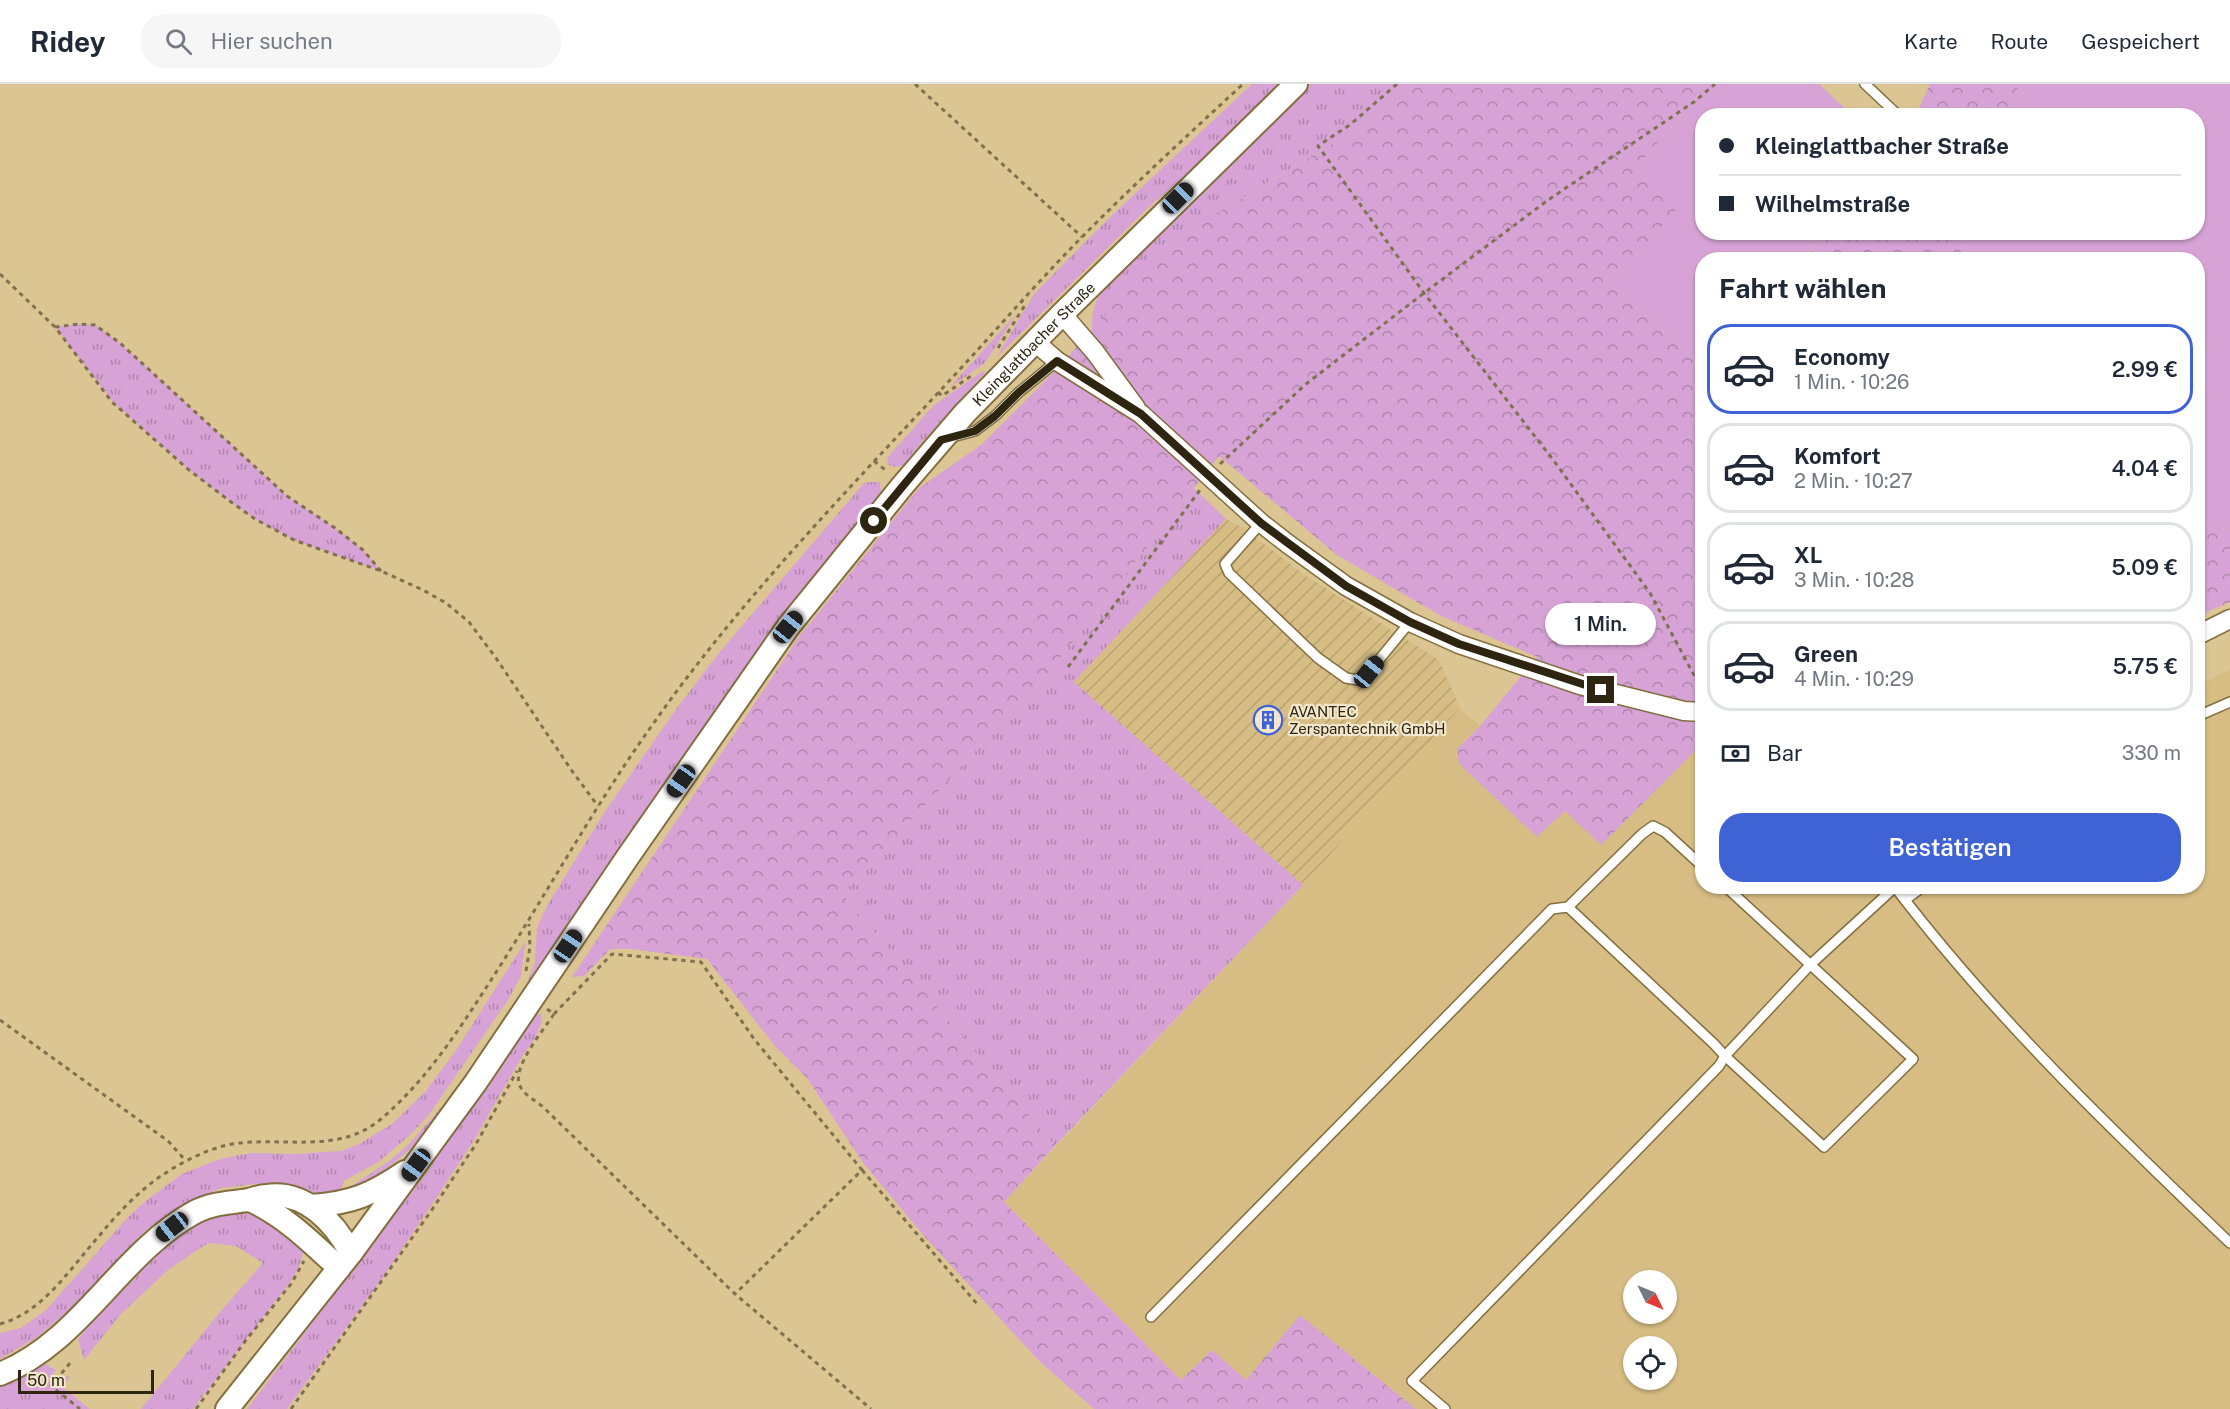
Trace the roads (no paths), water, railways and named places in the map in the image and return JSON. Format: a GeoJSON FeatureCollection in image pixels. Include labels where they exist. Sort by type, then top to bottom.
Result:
{"type":"FeatureCollection","features":[{"type":"Feature","properties":{"kind":"street","name":"Kleinglattbacher Straße"},"geometry":{"type":"LineString","coordinates":[[227,1409],[345,1261],[416,1165],[788,627],[941,440],[1034,342],[1296,84]]}},
{"type":"Feature","properties":{"kind":"street"},"geometry":{"type":"LineString","coordinates":[[1062,314],[1095,352],[1141,414]]}},
{"type":"Feature","properties":{"kind":"street"},"geometry":{"type":"LineString","coordinates":[[1034,342],[1057,361],[1141,414],[1211,475],[1261,523],[1346,586],[1410,622],[1459,644],[1580,685],[1684,711],[1695,712]]}},
{"type":"Feature","properties":{"kind":"street"},"geometry":{"type":"LineString","coordinates":[[2205,632],[2230,619]]}},
{"type":"Feature","properties":{"kind":"street"},"geometry":{"type":"LineString","coordinates":[[311,1206],[357,1199],[385,1186],[416,1165]]}},
{"type":"Feature","properties":{"kind":"street"},"geometry":{"type":"LineString","coordinates":[[0,1374],[31,1359],[50,1344],[148,1246],[172,1227],[196,1212],[220,1203],[279,1196],[311,1206],[334,1226],[345,1261]]}},
{"type":"Feature","properties":{"kind":"street"},"geometry":{"type":"LineString","coordinates":[[250,1200],[282,1217],[345,1261]]}},
{"type":"Feature","properties":{"kind":"lane"},"geometry":{"type":"LineString","coordinates":[[1865,84],[1890,108]]}},
{"type":"Feature","properties":{"kind":"lane"},"geometry":{"type":"LineString","coordinates":[[941,440],[975,431],[1057,361]]}},
{"type":"Feature","properties":{"kind":"lane"},"geometry":{"type":"LineString","coordinates":[[1261,523],[1225,564],[1229,573],[1318,658],[1346,678],[1358,680],[1369,672],[1410,622]]}},
{"type":"Feature","properties":{"kind":"lane"},"geometry":{"type":"LineString","coordinates":[[2205,713],[2230,702]]}},
{"type":"Feature","properties":{"kind":"lane"},"geometry":{"type":"LineString","coordinates":[[1151,1317],[1552,909],[1568,907],[1653,826],[1665,832],[1695,860]]}},
{"type":"Feature","properties":{"kind":"lane"},"geometry":{"type":"LineString","coordinates":[[1568,907],[1824,1147],[1912,1059],[1734,894]]}},
{"type":"Feature","properties":{"kind":"lane"},"geometry":{"type":"LineString","coordinates":[[1445,1409],[1412,1381],[1719,1066],[1725,1056],[1811,964],[1885,894]]}},
{"type":"Feature","properties":{"kind":"lane"},"geometry":{"type":"LineString","coordinates":[[1900,894],[1929,931],[2104,1123],[2230,1242]]}},
{"type":"Feature","properties":{"kind":"lane"},"geometry":{"type":"LineString","coordinates":[[1905,900],[1913,894]]}},
{"type":"Feature","properties":{"kind":"place","name":"AVANTEC Zerspantechnik GmbH"},"geometry":{"type":"Point","coordinates":[1268,720]}}]}
